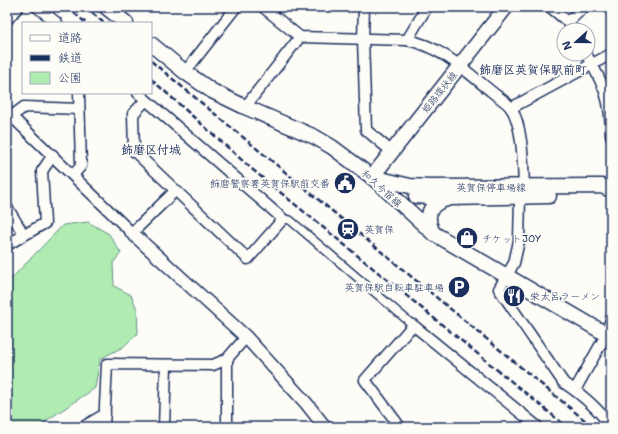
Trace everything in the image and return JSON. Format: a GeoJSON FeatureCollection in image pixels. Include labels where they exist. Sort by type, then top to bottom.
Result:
{"type":"FeatureCollection","features":[{"type":"Feature","properties":{"kind":"main road"},"geometry":{"type":"LineString","coordinates":[[106,7],[125,22]]}},
{"type":"Feature","properties":{"kind":"main road","name":"姫路環状線"},"geometry":{"type":"LineString","coordinates":[[376,182],[391,151],[506,7]]}},
{"type":"Feature","properties":{"kind":"main road","name":"和久今宿線"},"geometry":{"type":"LineString","coordinates":[[152,45],[185,72],[212,91],[315,137],[332,147],[376,182],[433,233],[608,336]]}},
{"type":"Feature","properties":{"kind":"main road","name":"英賀保停車場線"},"geometry":{"type":"LineString","coordinates":[[376,182],[410,186],[522,192],[603,194],[611,190]]}},
{"type":"Feature","properties":{"kind":"main road","name":"英賀保停車場線"},"geometry":{"type":"LineString","coordinates":[[376,182],[398,193],[449,198],[522,192]]}},
{"type":"Feature","properties":{"kind":"main road"},"geometry":{"type":"LineString","coordinates":[[433,233],[429,218],[431,207],[436,202],[449,198]]}},
{"type":"Feature","properties":{"kind":"street"},"geometry":{"type":"LineString","coordinates":[[7,20],[18,7]]}},
{"type":"Feature","properties":{"kind":"street"},"geometry":{"type":"LineString","coordinates":[[37,7],[56,22]]}},
{"type":"Feature","properties":{"kind":"street"},"geometry":{"type":"LineString","coordinates":[[185,72],[236,7]]}},
{"type":"Feature","properties":{"kind":"street"},"geometry":{"type":"LineString","coordinates":[[263,7],[300,37],[407,40],[420,42],[434,48],[460,66],[511,108],[521,137],[522,192],[519,241],[514,263],[498,289],[563,382],[575,390],[603,415],[611,427]]}},
{"type":"Feature","properties":{"kind":"street"},"geometry":{"type":"LineString","coordinates":[[364,7],[363,39],[366,130],[391,151]]}},
{"type":"Feature","properties":{"kind":"street"},"geometry":{"type":"LineString","coordinates":[[407,40],[427,7]]}},
{"type":"Feature","properties":{"kind":"street"},"geometry":{"type":"LineString","coordinates":[[550,7],[566,22]]}},
{"type":"Feature","properties":{"kind":"street"},"geometry":{"type":"LineString","coordinates":[[573,22],[584,7]]}},
{"type":"Feature","properties":{"kind":"street"},"geometry":{"type":"LineString","coordinates":[[245,107],[300,37]]}},
{"type":"Feature","properties":{"kind":"street"},"geometry":{"type":"LineString","coordinates":[[511,108],[611,54]]}},
{"type":"Feature","properties":{"kind":"street"},"geometry":{"type":"LineString","coordinates":[[592,64],[605,89],[611,116],[611,136]]}},
{"type":"Feature","properties":{"kind":"street"},"geometry":{"type":"LineString","coordinates":[[74,174],[81,166],[79,94]]}},
{"type":"Feature","properties":{"kind":"street"},"geometry":{"type":"LineString","coordinates":[[283,219],[248,259],[134,151],[133,114],[142,96],[283,219],[290,220],[531,425]]}},
{"type":"Feature","properties":{"kind":"street"},"geometry":{"type":"LineString","coordinates":[[79,109],[24,107],[10,114],[74,174],[132,232],[246,337],[306,403],[325,427]]}},
{"type":"Feature","properties":{"kind":"street"},"geometry":{"type":"LineString","coordinates":[[7,245],[45,223],[42,171],[53,155]]}},
{"type":"Feature","properties":{"kind":"street"},"geometry":{"type":"LineString","coordinates":[[132,232],[175,191]]}},
{"type":"Feature","properties":{"kind":"street"},"geometry":{"type":"LineString","coordinates":[[7,207],[24,235]]}},
{"type":"Feature","properties":{"kind":"street"},"geometry":{"type":"LineString","coordinates":[[575,390],[608,336],[611,319]]}},
{"type":"Feature","properties":{"kind":"street"},"geometry":{"type":"LineString","coordinates":[[400,427],[365,380],[413,325]]}},
{"type":"Feature","properties":{"kind":"street"},"geometry":{"type":"LineString","coordinates":[[104,427],[107,364],[166,366],[212,365],[227,359],[246,337]]}},
{"type":"Feature","properties":{"kind":"street"},"geometry":{"type":"LineString","coordinates":[[227,359],[227,427]]}},
{"type":"Feature","properties":{"kind":"street"},"geometry":{"type":"LineString","coordinates":[[164,427],[166,366]]}},
{"type":"Feature","properties":{"kind":"street"},"geometry":{"type":"LineString","coordinates":[[83,427],[105,414]]}},
{"type":"Feature","properties":{"kind":"green space"},"geometry":{"type":"Polygon","coordinates":[[[88,222],[109,234],[121,253],[113,263],[114,286],[131,295],[137,309],[138,333],[123,347],[100,359],[95,388],[37,427],[7,427],[7,283],[63,225],[88,222]]]}},
{"type":"Feature","properties":{"kind":"railway"},"geometry":{"type":"LineString","coordinates":[[67,7],[85,22]]}},
{"type":"Feature","properties":{"kind":"railway"},"geometry":{"type":"LineString","coordinates":[[85,7],[103,22]]}},
{"type":"Feature","properties":{"kind":"railway"},"geometry":{"type":"LineString","coordinates":[[152,62],[593,427]]}},
{"type":"Feature","properties":{"kind":"railway"},"geometry":{"type":"LineString","coordinates":[[152,80],[253,170],[567,427]]}},
{"type":"Feature","properties":{"kind":"place","name":"飾磨警察署英賀保駅前交番"},"geometry":{"type":"Point","coordinates":[345,183]}},
{"type":"Feature","properties":{"kind":"place","name":"英賀保"},"geometry":{"type":"Point","coordinates":[348,229]}},
{"type":"Feature","properties":{"kind":"place","name":"チケットJOY"},"geometry":{"type":"Point","coordinates":[467,238]}},
{"type":"Feature","properties":{"kind":"place","name":"英賀保駅自転車駐車場"},"geometry":{"type":"Point","coordinates":[459,287]}},
{"type":"Feature","properties":{"kind":"place","name":"栄太呂ラーメン"},"geometry":{"type":"Point","coordinates":[514,296]}},
{"type":"Feature","properties":{"kind":"district","name":"飾磨区英賀保駅前町"},"geometry":{"type":"Point","coordinates":[533,70]}},
{"type":"Feature","properties":{"kind":"district","name":"飾磨区付城"},"geometry":{"type":"Point","coordinates":[151,150]}}]}
